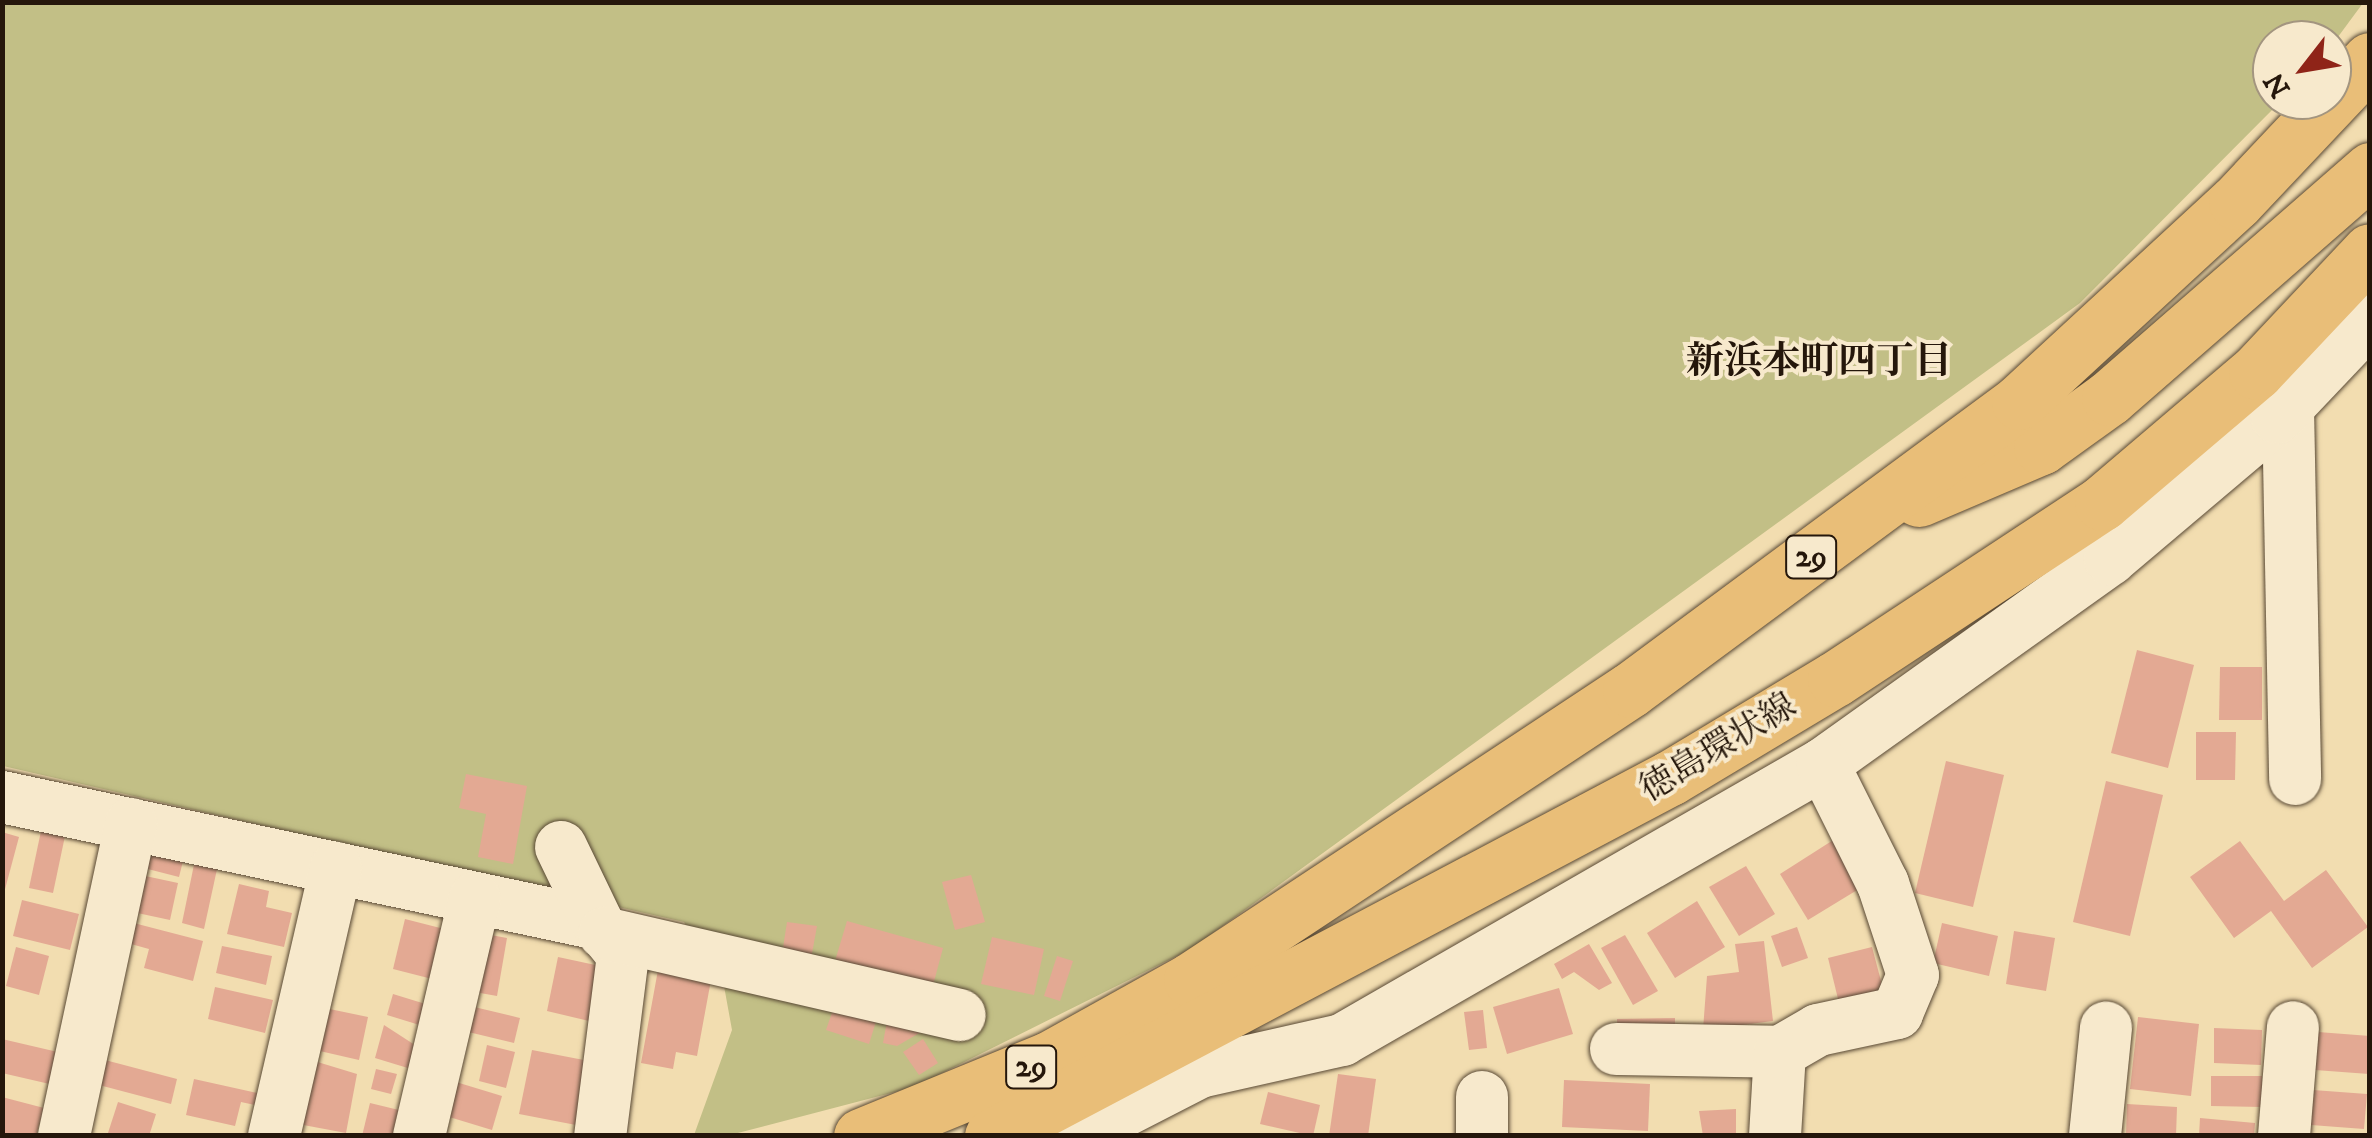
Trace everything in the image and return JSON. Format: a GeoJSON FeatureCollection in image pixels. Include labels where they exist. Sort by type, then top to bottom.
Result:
{"type":"FeatureCollection","features":[{"type":"Feature","properties":{"kind":"main road","name":"徳島環状線"},"geometry":{"type":"LineString","coordinates":[[992,1136],[1203,1002],[1458,808],[2019,402],[2236,202],[2370,60]]}},
{"type":"Feature","properties":{"kind":"main road","name":"徳島環状線"},"geometry":{"type":"LineString","coordinates":[[1855,524],[2041,447],[2240,292],[2370,170]]}},
{"type":"Feature","properties":{"kind":"main road","name":"徳島環状線"},"geometry":{"type":"LineString","coordinates":[[861,1136],[1049,1059],[1203,1002],[1670,778],[2102,503],[2256,372],[2370,251]]}},
{"type":"Feature","properties":{"kind":"street"},"geometry":{"type":"LineString","coordinates":[[1074,1136],[1200,1072],[1342,1040],[1823,764],[2110,559],[2288,407],[2370,320]]}},
{"type":"Feature","properties":{"kind":"street"},"geometry":{"type":"LineString","coordinates":[[2288,407],[2290,780]]}},
{"type":"Feature","properties":{"kind":"street"},"geometry":{"type":"LineString","coordinates":[[1616,1049],[1780,1052],[1818,1030],[1897,1013],[1913,974],[1883,884],[1823,764]]}},
{"type":"Feature","properties":{"kind":"street"},"geometry":{"type":"LineString","coordinates":[[2,797],[475,898],[960,1015]]}},
{"type":"Feature","properties":{"kind":"street"},"geometry":{"type":"LineString","coordinates":[[64,1136],[131,824]]}},
{"type":"Feature","properties":{"kind":"street"},"geometry":{"type":"LineString","coordinates":[[561,847],[601,928],[623,956],[600,1136]]}},
{"type":"Feature","properties":{"kind":"street"},"geometry":{"type":"LineString","coordinates":[[274,1136],[336,868]]}},
{"type":"Feature","properties":{"kind":"street"},"geometry":{"type":"LineString","coordinates":[[420,1136],[475,898]]}},
{"type":"Feature","properties":{"kind":"street"},"geometry":{"type":"LineString","coordinates":[[2284,1136],[2292,1027]]}},
{"type":"Feature","properties":{"kind":"street"},"geometry":{"type":"LineString","coordinates":[[2095,1136],[2106,1028]]}},
{"type":"Feature","properties":{"kind":"street"},"geometry":{"type":"LineString","coordinates":[[1775,1136],[1780,1052]]}},
{"type":"Feature","properties":{"kind":"shaded area"},"geometry":{"type":"Polygon","coordinates":[[[3,3],[2363,3],[2350,20],[2252,20],[2252,120],[2262,120],[2080,303],[1191,949],[914,1087],[730,1135],[694,1135],[732,1030],[724,986],[684,922],[3,766],[3,3]]]}},
{"type":"Feature","properties":{"kind":"building"},"geometry":{"type":"Polygon","coordinates":[[[2137,650],[2194,665],[2168,768],[2111,753],[2137,650]]]}},
{"type":"Feature","properties":{"kind":"building"},"geometry":{"type":"Polygon","coordinates":[[[2220,667],[2262,667],[2262,720],[2219,720],[2220,667]]]}},
{"type":"Feature","properties":{"kind":"building"},"geometry":{"type":"Polygon","coordinates":[[[2196,732],[2236,732],[2235,780],[2196,780],[2196,732]]]}},
{"type":"Feature","properties":{"kind":"building"},"geometry":{"type":"Polygon","coordinates":[[[1946,761],[2004,775],[1973,907],[1915,893],[1946,761]]]}},
{"type":"Feature","properties":{"kind":"building"},"geometry":{"type":"Polygon","coordinates":[[[466,774],[527,786],[513,864],[478,857],[486,814],[459,808],[466,774]]]}},
{"type":"Feature","properties":{"kind":"building"},"geometry":{"type":"Polygon","coordinates":[[[2106,781],[2163,795],[2130,936],[2073,922],[2106,781]]]}},
{"type":"Feature","properties":{"kind":"building"},"geometry":{"type":"Polygon","coordinates":[[[41,831],[65,836],[53,893],[29,888],[41,831]]]}},
{"type":"Feature","properties":{"kind":"building"},"geometry":{"type":"Polygon","coordinates":[[[2,832],[19,837],[4,893],[2,893],[2,832]]]}},
{"type":"Feature","properties":{"kind":"building"},"geometry":{"type":"Polygon","coordinates":[[[1838,837],[1867,884],[1808,920],[1780,874],[1838,837]]]}},
{"type":"Feature","properties":{"kind":"building"},"geometry":{"type":"Polygon","coordinates":[[[2240,841],[2284,901],[2326,870],[2368,927],[2312,968],[2271,911],[2234,938],[2190,877],[2240,841]]]}},
{"type":"Feature","properties":{"kind":"building"},"geometry":{"type":"Polygon","coordinates":[[[142,842],[185,853],[179,877],[136,866],[142,842]]]}},
{"type":"Feature","properties":{"kind":"building"},"geometry":{"type":"Polygon","coordinates":[[[196,855],[219,860],[204,929],[182,923],[196,855]]]}},
{"type":"Feature","properties":{"kind":"building"},"geometry":{"type":"Polygon","coordinates":[[[1746,866],[1775,914],[1739,936],[1709,887],[1746,866]]]}},
{"type":"Feature","properties":{"kind":"building"},"geometry":{"type":"Polygon","coordinates":[[[136,874],[178,883],[170,920],[128,911],[136,874]]]}},
{"type":"Feature","properties":{"kind":"building"},"geometry":{"type":"Polygon","coordinates":[[[971,875],[985,922],[955,930],[942,882],[971,875]]]}},
{"type":"Feature","properties":{"kind":"building"},"geometry":{"type":"Polygon","coordinates":[[[239,884],[269,891],[266,907],[292,913],[284,947],[227,934],[239,884]]]}},
{"type":"Feature","properties":{"kind":"building"},"geometry":{"type":"Polygon","coordinates":[[[22,900],[79,914],[70,950],[13,936],[22,900]]]}},
{"type":"Feature","properties":{"kind":"building"},"geometry":{"type":"Polygon","coordinates":[[[1697,901],[1725,947],[1675,978],[1647,933],[1697,901]]]}},
{"type":"Feature","properties":{"kind":"building"},"geometry":{"type":"Polygon","coordinates":[[[405,919],[452,931],[440,981],[393,969],[405,919]]]}},
{"type":"Feature","properties":{"kind":"building"},"geometry":{"type":"Polygon","coordinates":[[[126,921],[203,941],[193,981],[144,968],[149,949],[120,941],[126,921]]]}},
{"type":"Feature","properties":{"kind":"building"},"geometry":{"type":"Polygon","coordinates":[[[847,921],[943,948],[932,989],[835,961],[847,921]]]}},
{"type":"Feature","properties":{"kind":"building"},"geometry":{"type":"Polygon","coordinates":[[[787,922],[817,926],[811,959],[782,954],[787,922]]]}},
{"type":"Feature","properties":{"kind":"building"},"geometry":{"type":"Polygon","coordinates":[[[1942,923],[1998,936],[1989,976],[1933,963],[1942,923]]]}},
{"type":"Feature","properties":{"kind":"building"},"geometry":{"type":"Polygon","coordinates":[[[1797,927],[1808,958],[1782,967],[1771,936],[1797,927]]]}},
{"type":"Feature","properties":{"kind":"building"},"geometry":{"type":"Polygon","coordinates":[[[2014,931],[2055,938],[2046,991],[2006,984],[2014,931]]]}},
{"type":"Feature","properties":{"kind":"building"},"geometry":{"type":"Polygon","coordinates":[[[480,933],[507,938],[497,996],[469,991],[480,933]]]}},
{"type":"Feature","properties":{"kind":"building"},"geometry":{"type":"Polygon","coordinates":[[[1625,935],[1658,991],[1633,1005],[1601,948],[1625,935]]]}},
{"type":"Feature","properties":{"kind":"building"},"geometry":{"type":"Polygon","coordinates":[[[992,937],[1044,949],[1034,995],[981,984],[992,937]]]}},
{"type":"Feature","properties":{"kind":"building"},"geometry":{"type":"Polygon","coordinates":[[[1764,941],[1773,1021],[1703,1030],[1707,976],[1739,972],[1735,944],[1764,941]]]}},
{"type":"Feature","properties":{"kind":"building"},"geometry":{"type":"Polygon","coordinates":[[[1589,944],[1612,983],[1599,990],[1574,972],[1562,979],[1554,964],[1589,944]]]}},
{"type":"Feature","properties":{"kind":"building"},"geometry":{"type":"Polygon","coordinates":[[[222,946],[272,956],[266,985],[216,973],[222,946]]]}},
{"type":"Feature","properties":{"kind":"building"},"geometry":{"type":"Polygon","coordinates":[[[16,947],[49,956],[39,995],[6,986],[16,947]]]}},
{"type":"Feature","properties":{"kind":"building"},"geometry":{"type":"Polygon","coordinates":[[[1872,947],[1885,996],[1840,1007],[1828,958],[1872,947]]]}},
{"type":"Feature","properties":{"kind":"building"},"geometry":{"type":"Polygon","coordinates":[[[1057,956],[1073,961],[1060,1001],[1044,996],[1057,956]]]}},
{"type":"Feature","properties":{"kind":"building"},"geometry":{"type":"Polygon","coordinates":[[[558,957],[600,966],[589,1021],[547,1011],[558,957]]]}},
{"type":"Feature","properties":{"kind":"building"},"geometry":{"type":"Polygon","coordinates":[[[658,970],[711,980],[697,1056],[676,1052],[673,1069],[641,1063],[658,970]]]}},
{"type":"Feature","properties":{"kind":"building"},"geometry":{"type":"Polygon","coordinates":[[[215,987],[273,1000],[265,1033],[208,1019],[215,987]]]}},
{"type":"Feature","properties":{"kind":"building"},"geometry":{"type":"Polygon","coordinates":[[[1559,988],[1573,1034],[1507,1054],[1493,1007],[1559,988]]]}},
{"type":"Feature","properties":{"kind":"building"},"geometry":{"type":"Polygon","coordinates":[[[393,994],[432,1006],[426,1027],[387,1015],[393,994]]]}},
{"type":"Feature","properties":{"kind":"building"},"geometry":{"type":"Polygon","coordinates":[[[837,998],[879,1012],[869,1044],[826,1030],[837,998]]]}},
{"type":"Feature","properties":{"kind":"building"},"geometry":{"type":"Polygon","coordinates":[[[466,1005],[520,1018],[514,1043],[460,1030],[466,1005]]]}},
{"type":"Feature","properties":{"kind":"building"},"geometry":{"type":"Polygon","coordinates":[[[320,1007],[368,1017],[359,1060],[311,1049],[320,1007]]]}},
{"type":"Feature","properties":{"kind":"building"},"geometry":{"type":"Polygon","coordinates":[[[889,1010],[940,1021],[897,1046],[883,1043],[889,1010]]]}},
{"type":"Feature","properties":{"kind":"building"},"geometry":{"type":"Polygon","coordinates":[[[1483,1010],[1487,1048],[1469,1050],[1464,1012],[1483,1010]]]}},
{"type":"Feature","properties":{"kind":"building"},"geometry":{"type":"Polygon","coordinates":[[[2138,1017],[2199,1024],[2191,1096],[2130,1089],[2138,1017]]]}},
{"type":"Feature","properties":{"kind":"building"},"geometry":{"type":"Polygon","coordinates":[[[1675,1018],[1675,1041],[1617,1041],[1617,1019],[1675,1018]]]}},
{"type":"Feature","properties":{"kind":"building"},"geometry":{"type":"Polygon","coordinates":[[[384,1025],[418,1047],[411,1069],[375,1058],[384,1025]]]}},
{"type":"Feature","properties":{"kind":"building"},"geometry":{"type":"Polygon","coordinates":[[[2214,1028],[2262,1030],[2261,1065],[2214,1063],[2214,1028]]]}},
{"type":"Feature","properties":{"kind":"building"},"geometry":{"type":"Polygon","coordinates":[[[2318,1032],[2370,1036],[2369,1074],[2315,1070],[2318,1032]]]}},
{"type":"Feature","properties":{"kind":"building"},"geometry":{"type":"Polygon","coordinates":[[[2,1039],[62,1053],[54,1085],[2,1073],[2,1039]]]}},
{"type":"Feature","properties":{"kind":"building"},"geometry":{"type":"Polygon","coordinates":[[[923,1039],[938,1063],[919,1075],[903,1052],[923,1039]]]}},
{"type":"Feature","properties":{"kind":"building"},"geometry":{"type":"Polygon","coordinates":[[[487,1045],[515,1052],[506,1088],[479,1081],[487,1045]]]}},
{"type":"Feature","properties":{"kind":"building"},"geometry":{"type":"Polygon","coordinates":[[[532,1050],[589,1061],[576,1125],[519,1114],[532,1050]]]}},
{"type":"Feature","properties":{"kind":"building"},"geometry":{"type":"Polygon","coordinates":[[[105,1060],[177,1079],[171,1104],[99,1085],[105,1060]]]}},
{"type":"Feature","properties":{"kind":"building"},"geometry":{"type":"Polygon","coordinates":[[[311,1060],[357,1074],[346,1133],[298,1124],[311,1060]]]}},
{"type":"Feature","properties":{"kind":"building"},"geometry":{"type":"Polygon","coordinates":[[[376,1069],[397,1074],[391,1094],[371,1089],[376,1069]]]}},
{"type":"Feature","properties":{"kind":"building"},"geometry":{"type":"Polygon","coordinates":[[[1338,1074],[1376,1079],[1368,1136],[1329,1136],[1338,1074]]]}},
{"type":"Feature","properties":{"kind":"building"},"geometry":{"type":"Polygon","coordinates":[[[2211,1076],[2262,1076],[2262,1107],[2211,1106],[2211,1076]]]}},
{"type":"Feature","properties":{"kind":"building"},"geometry":{"type":"Polygon","coordinates":[[[194,1079],[262,1094],[259,1106],[241,1102],[235,1126],[186,1115],[194,1079]]]}},
{"type":"Feature","properties":{"kind":"building"},"geometry":{"type":"Polygon","coordinates":[[[1564,1080],[1650,1084],[1648,1131],[1562,1127],[1564,1080]]]}},
{"type":"Feature","properties":{"kind":"building"},"geometry":{"type":"Polygon","coordinates":[[[456,1082],[502,1096],[492,1130],[446,1116],[456,1082]]]}},
{"type":"Feature","properties":{"kind":"building"},"geometry":{"type":"Polygon","coordinates":[[[2313,1090],[2367,1094],[2364,1129],[2311,1125],[2313,1090]]]}},
{"type":"Feature","properties":{"kind":"building"},"geometry":{"type":"Polygon","coordinates":[[[1268,1092],[1320,1105],[1313,1136],[1260,1124],[1268,1092]]]}},
{"type":"Feature","properties":{"kind":"building"},"geometry":{"type":"Polygon","coordinates":[[[2,1097],[44,1108],[36,1136],[2,1136],[2,1097]]]}},
{"type":"Feature","properties":{"kind":"building"},"geometry":{"type":"Polygon","coordinates":[[[118,1102],[156,1114],[149,1136],[107,1136],[118,1102]]]}},
{"type":"Feature","properties":{"kind":"building"},"geometry":{"type":"Polygon","coordinates":[[[370,1103],[403,1111],[397,1136],[362,1136],[370,1103]]]}},
{"type":"Feature","properties":{"kind":"building"},"geometry":{"type":"Polygon","coordinates":[[[2127,1104],[2177,1107],[2176,1136],[2126,1136],[2127,1104]]]}},
{"type":"Feature","properties":{"kind":"building"},"geometry":{"type":"Polygon","coordinates":[[[1736,1109],[1736,1136],[1703,1136],[1699,1111],[1736,1109]]]}},
{"type":"Feature","properties":{"kind":"building"},"geometry":{"type":"Polygon","coordinates":[[[2200,1118],[2255,1123],[2254,1136],[2199,1136],[2200,1118]]]}},
{"type":"Feature","properties":{"kind":"district","name":"新浜本町四丁目"},"geometry":{"type":"Point","coordinates":[1819,363]}}]}
